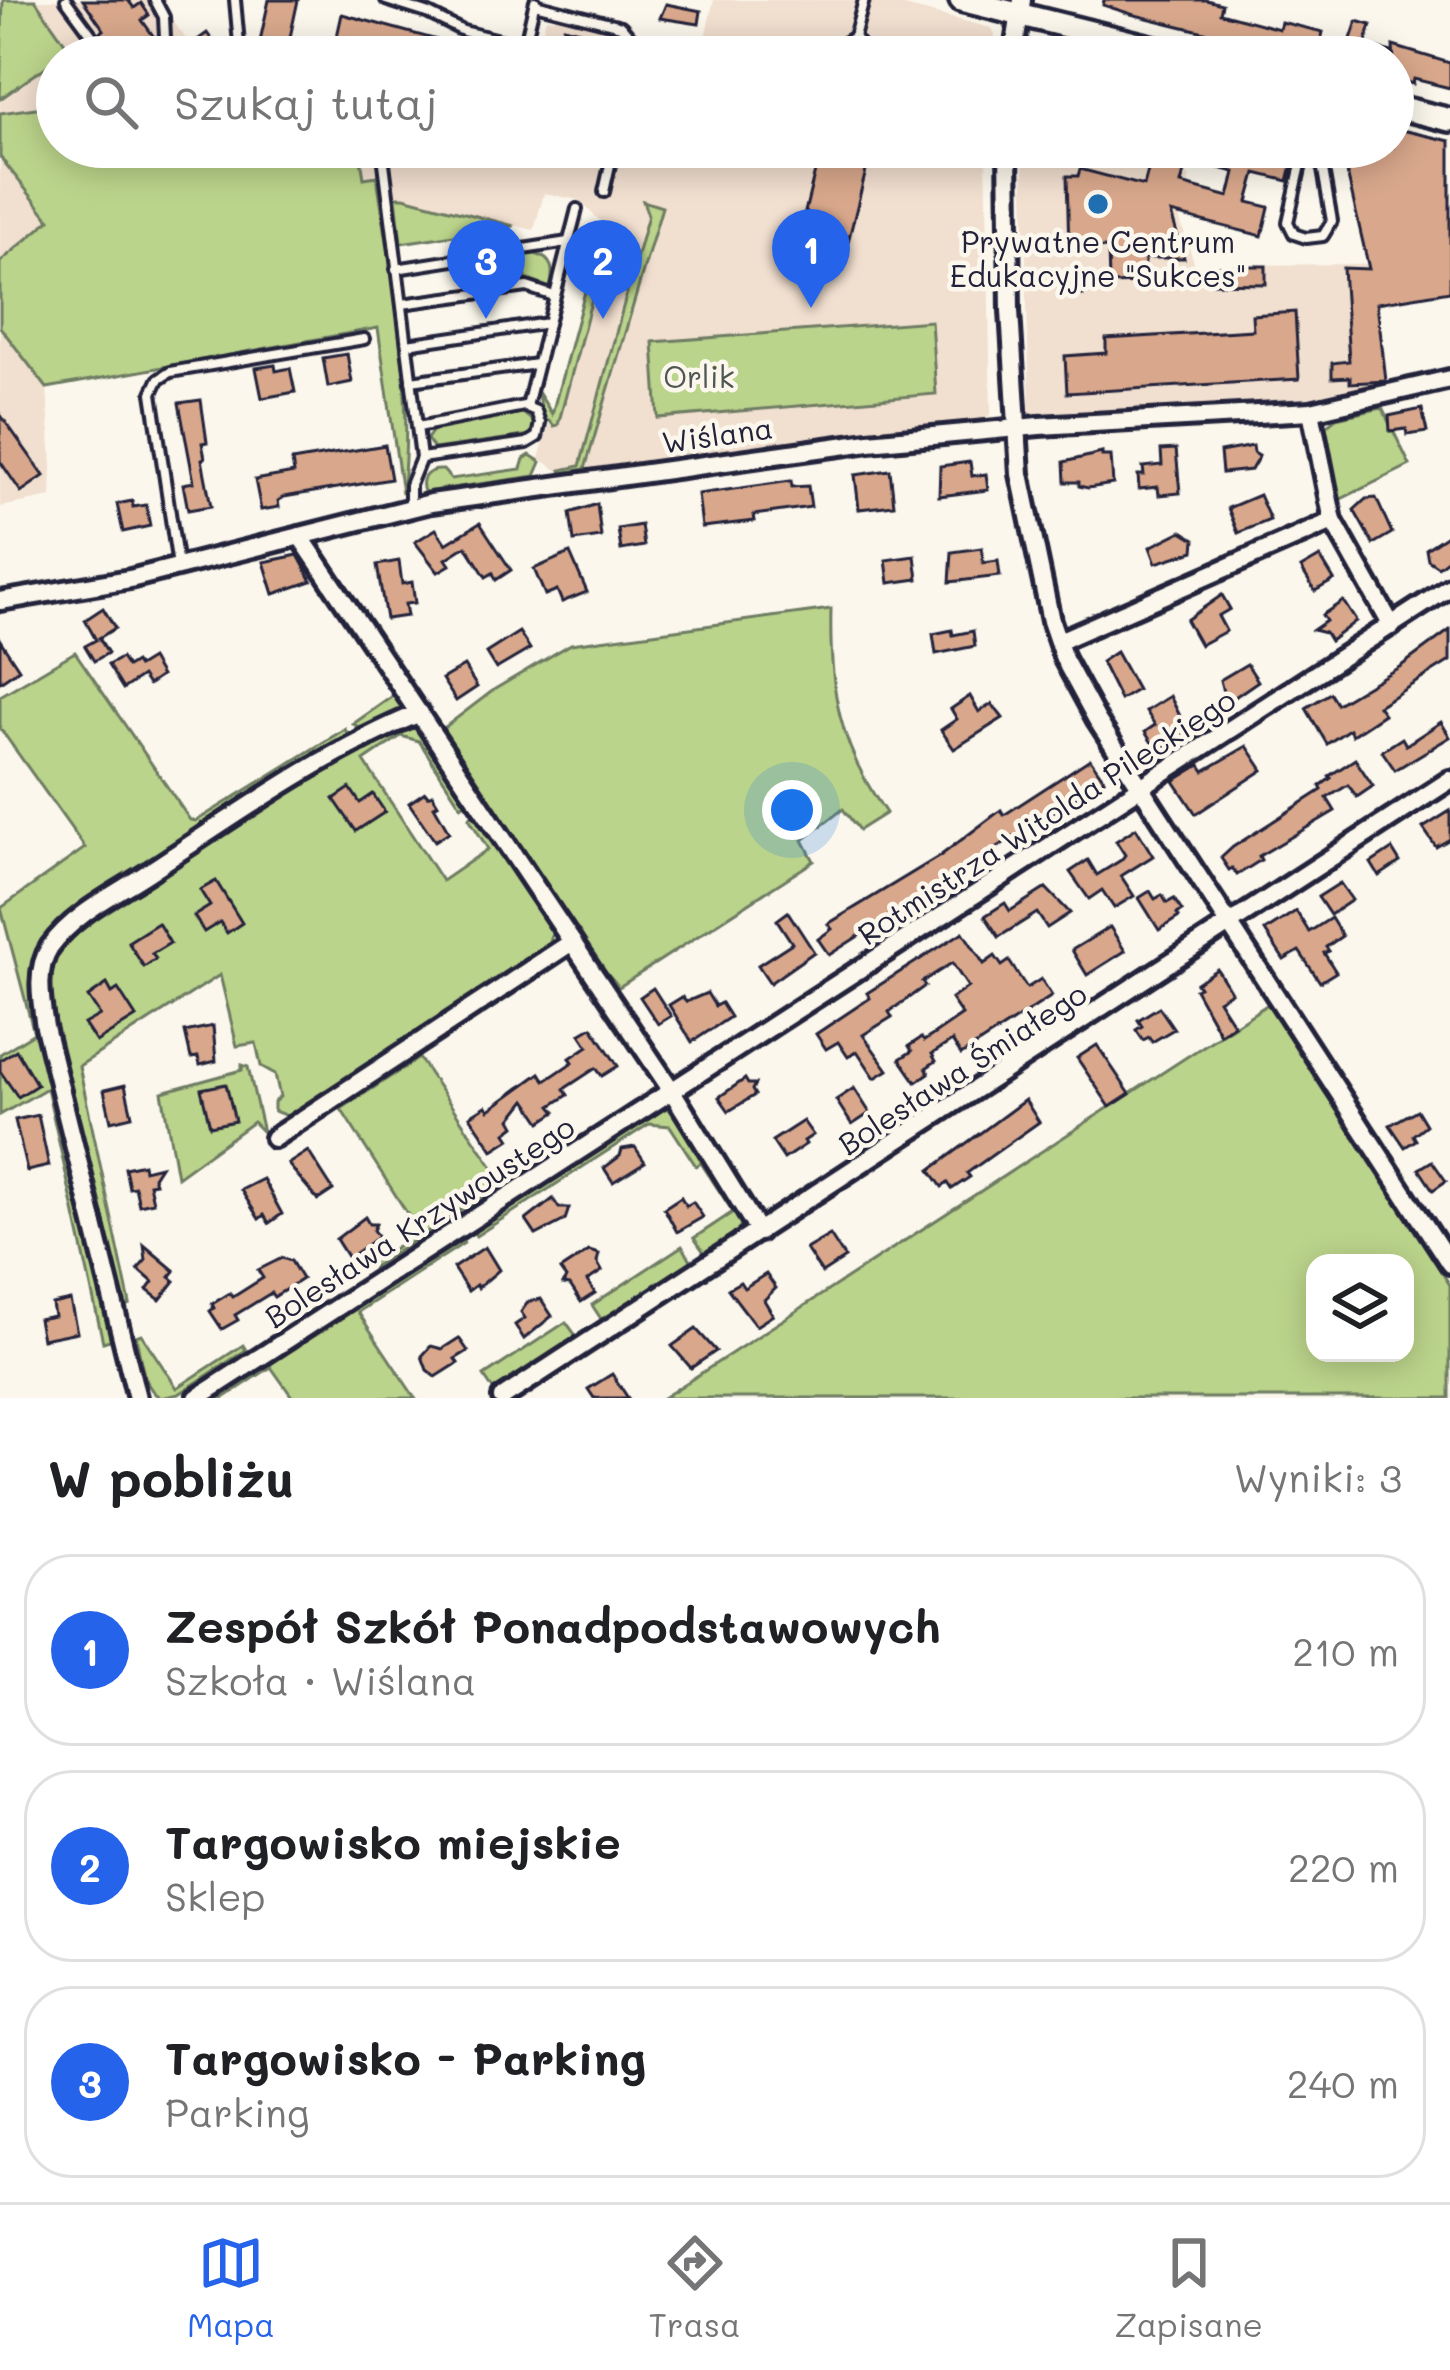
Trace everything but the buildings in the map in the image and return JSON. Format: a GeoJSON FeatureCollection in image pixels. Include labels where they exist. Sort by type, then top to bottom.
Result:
{"type":"FeatureCollection","features":[{"type":"Feature","properties":{"kind":"street"},"geometry":{"type":"LineString","coordinates":[[961,0],[1021,8],[1118,36]]}},
{"type":"Feature","properties":{"kind":"street"},"geometry":{"type":"LineString","coordinates":[[1414,111],[1450,120]]}},
{"type":"Feature","properties":{"kind":"street"},"geometry":{"type":"LineString","coordinates":[[1009,168],[1015,429],[1039,575],[1064,659],[1097,720],[1228,926],[1450,1264]]}},
{"type":"Feature","properties":{"kind":"street","name":"Wiślana"},"geometry":{"type":"LineString","coordinates":[[0,601],[178,568],[410,507],[779,452],[1015,429],[1311,411],[1450,379]]}},
{"type":"Feature","properties":{"kind":"street"},"geometry":{"type":"LineString","coordinates":[[1311,411],[1333,521],[1392,626]]}},
{"type":"Feature","properties":{"kind":"street"},"geometry":{"type":"LineString","coordinates":[[1059,640],[1333,521]]}},
{"type":"Feature","properties":{"kind":"street"},"geometry":{"type":"LineString","coordinates":[[300,536],[672,1091],[759,1232]]}},
{"type":"Feature","properties":{"kind":"street","name":"Rotmistrza Witolda Pileckiego"},"geometry":{"type":"LineString","coordinates":[[672,1091],[1450,587]]}},
{"type":"Feature","properties":{"kind":"street"},"geometry":{"type":"LineString","coordinates":[[137,1398],[45,1027],[40,974],[47,951],[80,918],[358,738],[420,713]]}},
{"type":"Feature","properties":{"kind":"street","name":"Bolesława Śmiałego"},"geometry":{"type":"LineString","coordinates":[[502,1398],[1450,780]]}},
{"type":"Feature","properties":{"kind":"street"},"geometry":{"type":"LineString","coordinates":[[274,1138],[572,942]]}},
{"type":"Feature","properties":{"kind":"street","name":"Bolesława Krzywoustego"},"geometry":{"type":"LineString","coordinates":[[197,1398],[672,1091]]}},
{"type":"Feature","properties":{"kind":"lane"},"geometry":{"type":"LineString","coordinates":[[66,0],[93,36]]}},
{"type":"Feature","properties":{"kind":"lane"},"geometry":{"type":"LineString","coordinates":[[154,0],[164,16],[165,36]]}},
{"type":"Feature","properties":{"kind":"lane"},"geometry":{"type":"LineString","coordinates":[[235,0],[238,36]]}},
{"type":"Feature","properties":{"kind":"lane"},"geometry":{"type":"LineString","coordinates":[[386,0],[480,36]]}},
{"type":"Feature","properties":{"kind":"lane"},"geometry":{"type":"LineString","coordinates":[[854,36],[864,0]]}},
{"type":"Feature","properties":{"kind":"lane"},"geometry":{"type":"LineString","coordinates":[[526,36],[535,2],[621,26],[629,36]]}},
{"type":"Feature","properties":{"kind":"lane"},"geometry":{"type":"LineString","coordinates":[[384,168],[422,458],[410,485],[410,507]]}},
{"type":"Feature","properties":{"kind":"lane"},"geometry":{"type":"LineString","coordinates":[[604,192],[609,168]]}},
{"type":"Feature","properties":{"kind":"lane"},"geometry":{"type":"LineString","coordinates":[[1300,168],[1288,222],[1294,234],[1306,238],[1323,236],[1332,217],[1323,168]]}},
{"type":"Feature","properties":{"kind":"lane"},"geometry":{"type":"LineString","coordinates":[[527,406],[578,209]]}},
{"type":"Feature","properties":{"kind":"lane"},"geometry":{"type":"LineString","coordinates":[[396,268],[568,242]]}},
{"type":"Feature","properties":{"kind":"lane"},"geometry":{"type":"LineString","coordinates":[[402,304],[527,287],[554,296]]}},
{"type":"Feature","properties":{"kind":"lane"},"geometry":{"type":"LineString","coordinates":[[407,344],[548,322]]}},
{"type":"Feature","properties":{"kind":"lane"},"geometry":{"type":"LineString","coordinates":[[178,568],[152,393],[158,380],[170,371],[364,339]]}},
{"type":"Feature","properties":{"kind":"lane"},"geometry":{"type":"LineString","coordinates":[[411,381],[538,364]]}},
{"type":"Feature","properties":{"kind":"lane"},"geometry":{"type":"LineString","coordinates":[[418,427],[527,406],[537,413],[540,423],[531,442],[422,458]]}},
{"type":"Feature","properties":{"kind":"shaded area"},"geometry":{"type":"Polygon","coordinates":[[[0,0],[158,0],[184,36],[36,36],[36,108],[0,113],[0,0]]]}},
{"type":"Feature","properties":{"kind":"shaded area"},"geometry":{"type":"Polygon","coordinates":[[[714,0],[881,0],[991,28],[995,34],[995,36],[705,36],[714,0]]]}},
{"type":"Feature","properties":{"kind":"shaded area"},"geometry":{"type":"Polygon","coordinates":[[[559,2],[630,22],[637,36],[541,36],[546,18],[555,19],[559,2]]]}},
{"type":"Feature","properties":{"kind":"shaded area"},"geometry":{"type":"Polygon","coordinates":[[[0,157],[50,220],[0,262],[0,157]]]}},
{"type":"Feature","properties":{"kind":"shaded area"},"geometry":{"type":"Polygon","coordinates":[[[362,168],[986,168],[991,414],[984,419],[562,473],[539,458],[550,422],[544,421],[538,392],[552,414],[603,224],[579,200],[544,193],[534,230],[397,197],[401,243],[387,247],[377,177],[364,178],[362,168]]]}},
{"type":"Feature","properties":{"kind":"shaded area"},"geometry":{"type":"Polygon","coordinates":[[[1024,168],[1160,168],[1190,176],[1180,220],[1195,265],[1372,264],[1386,383],[1295,400],[1030,416],[1024,168]]]}},
{"type":"Feature","properties":{"kind":"shaded area"},"geometry":{"type":"Polygon","coordinates":[[[0,327],[47,388],[52,467],[51,497],[0,507],[0,327]]]}},
{"type":"Feature","properties":{"kind":"green space"},"geometry":{"type":"Polygon","coordinates":[[[3,0],[35,0],[60,36],[36,36],[36,74],[0,99],[3,0]]]}},
{"type":"Feature","properties":{"kind":"green space"},"geometry":{"type":"Polygon","coordinates":[[[36,108],[36,168],[362,168],[364,178],[377,176],[404,375],[402,493],[378,328],[47,388],[0,327],[0,262],[50,220],[0,157],[0,113],[36,108]]]}},
{"type":"Feature","properties":{"kind":"green space"},"geometry":{"type":"Polygon","coordinates":[[[396,197],[404,197],[514,226],[401,243],[396,197]]]}},
{"type":"Feature","properties":{"kind":"green space"},"geometry":{"type":"Polygon","coordinates":[[[643,201],[662,207],[585,469],[562,473],[580,466],[648,215],[643,201]]]}},
{"type":"Feature","properties":{"kind":"green space"},"geometry":{"type":"Polygon","coordinates":[[[598,243],[606,246],[554,426],[544,421],[538,392],[552,414],[598,243]]]}},
{"type":"Feature","properties":{"kind":"green space"},"geometry":{"type":"Polygon","coordinates":[[[535,254],[551,266],[550,288],[526,279],[524,256],[535,254]]]}},
{"type":"Feature","properties":{"kind":"green space","name":"Orlik"},"geometry":{"type":"Polygon","coordinates":[[[931,321],[936,394],[658,418],[653,342],[931,321]]]}},
{"type":"Feature","properties":{"kind":"green space"},"geometry":{"type":"Polygon","coordinates":[[[1382,408],[1410,465],[1339,500],[1326,426],[1336,418],[1382,408]]]}},
{"type":"Feature","properties":{"kind":"green space"},"geometry":{"type":"Polygon","coordinates":[[[523,413],[534,422],[531,435],[434,449],[427,439],[436,426],[523,413]]]}},
{"type":"Feature","properties":{"kind":"green space"},"geometry":{"type":"Polygon","coordinates":[[[530,455],[541,462],[535,476],[424,492],[424,478],[433,471],[443,470],[451,479],[521,469],[530,455]]]}},
{"type":"Feature","properties":{"kind":"green space"},"geometry":{"type":"Polygon","coordinates":[[[831,609],[832,666],[840,716],[857,764],[886,813],[859,830],[843,809],[803,840],[814,861],[619,987],[591,954],[441,730],[495,689],[571,644],[831,609]]]}},
{"type":"Feature","properties":{"kind":"green space"},"geometry":{"type":"Polygon","coordinates":[[[75,652],[190,820],[196,821],[345,729],[348,735],[137,874],[38,961],[76,1176],[113,1339],[103,1342],[47,1088],[0,1115],[0,1054],[34,1033],[1,908],[85,848],[0,728],[0,696],[75,652]]]}},
{"type":"Feature","properties":{"kind":"green space"},"geometry":{"type":"Polygon","coordinates":[[[397,693],[405,704],[400,715],[366,730],[353,724],[397,693]]]}},
{"type":"Feature","properties":{"kind":"green space"},"geometry":{"type":"Polygon","coordinates":[[[405,725],[419,728],[468,801],[461,806],[419,741],[401,736],[364,761],[442,881],[488,849],[469,818],[475,813],[552,931],[550,945],[539,957],[290,1117],[274,1111],[280,1097],[275,1074],[261,1066],[256,1043],[237,1046],[220,975],[79,1066],[130,1304],[120,1308],[44,986],[52,955],[81,923],[352,748],[405,725]]]}},
{"type":"Feature","properties":{"kind":"green space"},"geometry":{"type":"Polygon","coordinates":[[[1268,1004],[1450,1285],[1450,1398],[663,1398],[1268,1004]]]}},
{"type":"Feature","properties":{"kind":"green space"},"geometry":{"type":"Polygon","coordinates":[[[419,1058],[503,1182],[373,1267],[371,1263],[419,1232],[341,1109],[419,1058]]]}},
{"type":"Feature","properties":{"kind":"green space"},"geometry":{"type":"Polygon","coordinates":[[[242,1065],[248,1067],[263,1132],[253,1122],[177,1177],[162,1092],[242,1070],[242,1065]]]}},
{"type":"Feature","properties":{"kind":"green space"},"geometry":{"type":"Polygon","coordinates":[[[665,1108],[676,1113],[743,1218],[724,1244],[706,1255],[694,1238],[733,1212],[670,1126],[649,1124],[476,1236],[472,1229],[665,1108]]]}},
{"type":"Feature","properties":{"kind":"green space"},"geometry":{"type":"Polygon","coordinates":[[[460,1237],[464,1243],[358,1312],[415,1398],[293,1398],[271,1367],[224,1398],[213,1398],[460,1237]]]}},
{"type":"Feature","properties":{"kind":"green space"},"geometry":{"type":"Polygon","coordinates":[[[682,1246],[693,1263],[603,1322],[592,1305],[682,1246]]]}},
{"type":"Feature","properties":{"kind":"green space"},"geometry":{"type":"Polygon","coordinates":[[[566,1322],[577,1337],[494,1391],[484,1376],[566,1322]]]}},
{"type":"Feature","properties":{"kind":"green space"},"geometry":{"type":"Polygon","coordinates":[[[141,1334],[177,1388],[243,1345],[246,1350],[179,1394],[161,1398],[149,1387],[143,1371],[136,1336],[141,1334]]]}},
{"type":"Feature","properties":{"kind":"place","name":"Prywatne Centrum Edukacyjne \"Sukces\""},"geometry":{"type":"Point","coordinates":[1098,204]}},
{"type":"Feature","properties":{"kind":"place","name":"Zespół Szkół Ponadpodstawowych"},"geometry":{"type":"Point","coordinates":[811,308]}},
{"type":"Feature","properties":{"kind":"place","name":"Targowisko - Parking"},"geometry":{"type":"Point","coordinates":[486,319]}},
{"type":"Feature","properties":{"kind":"place","name":"Targowisko miejskie"},"geometry":{"type":"Point","coordinates":[603,319]}}]}
